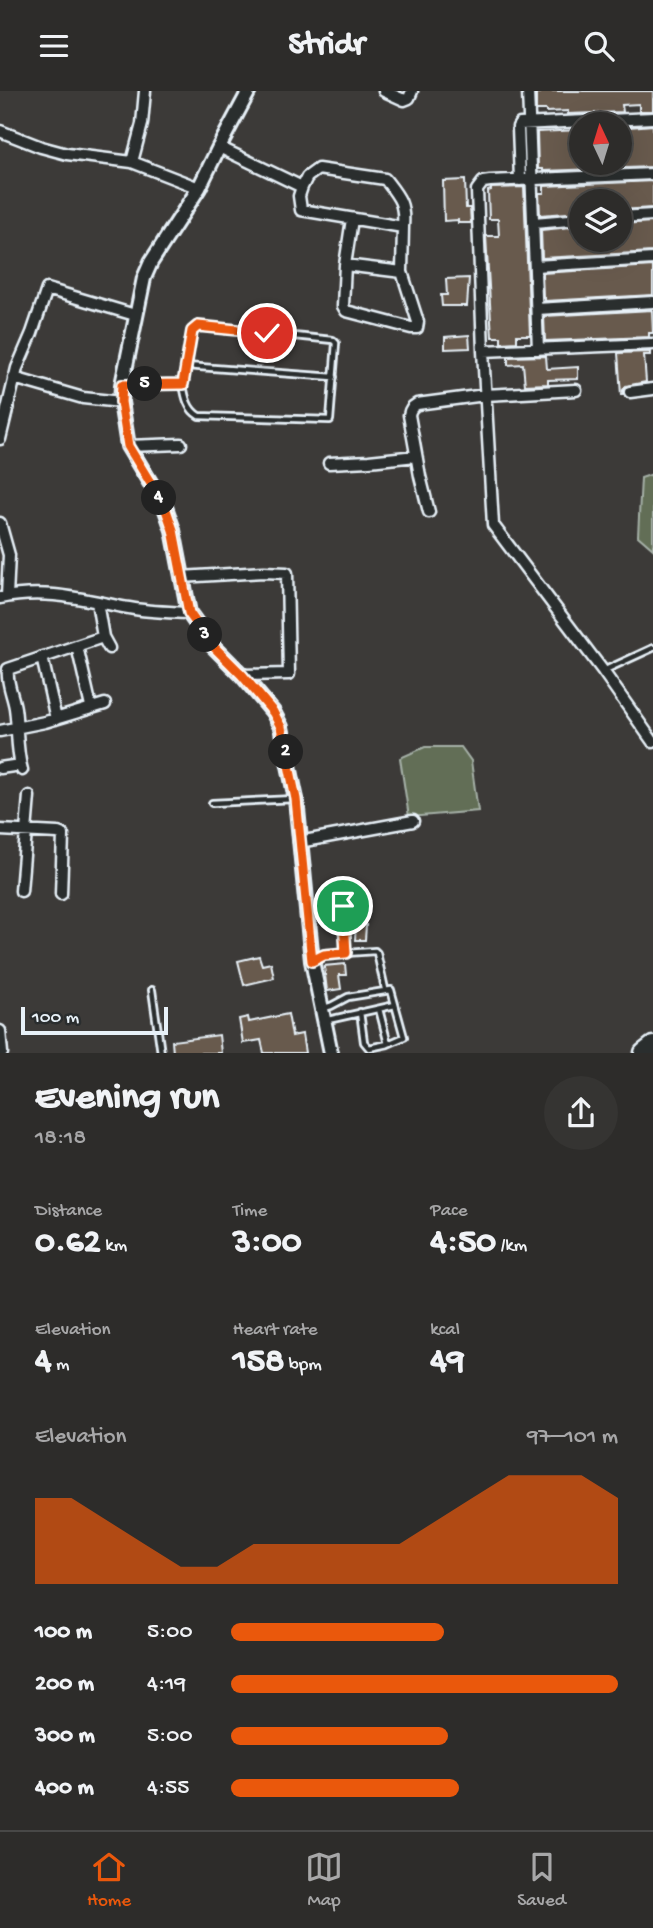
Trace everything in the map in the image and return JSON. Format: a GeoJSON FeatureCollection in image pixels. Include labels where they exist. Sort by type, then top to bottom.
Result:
{"type":"FeatureCollection","features":[{"type":"Feature","properties":{"kind":"highway"},"geometry":{"type":"LineString","coordinates":[[644,1053],[653,1047]]}},
{"type":"Feature","properties":{"kind":"street"},"geometry":{"type":"LineString","coordinates":[[132,162],[142,124],[145,91]]}},
{"type":"Feature","properties":{"kind":"street"},"geometry":{"type":"LineString","coordinates":[[249,91],[199,188],[151,262],[144,278],[122,385],[121,402],[128,446],[165,507],[173,530],[189,613],[212,645],[273,712],[281,727],[296,799],[312,961],[331,1053]]}},
{"type":"Feature","properties":{"kind":"street"},"geometry":{"type":"LineString","coordinates":[[384,91],[404,100],[409,98],[412,91]]}},
{"type":"Feature","properties":{"kind":"street"},"geometry":{"type":"LineString","coordinates":[[528,91],[538,349]]}},
{"type":"Feature","properties":{"kind":"street"},"geometry":{"type":"LineString","coordinates":[[520,180],[520,124],[653,118]]}},
{"type":"Feature","properties":{"kind":"street"},"geometry":{"type":"LineString","coordinates":[[0,131],[67,154],[132,162],[199,188]]}},
{"type":"Feature","properties":{"kind":"street"},"geometry":{"type":"LineString","coordinates":[[219,147],[302,187]]}},
{"type":"Feature","properties":{"kind":"street"},"geometry":{"type":"LineString","coordinates":[[352,219],[342,300],[346,311],[417,328],[418,322],[402,272],[404,215],[402,201],[386,179],[318,169],[307,177],[299,195],[301,210],[403,227]]}},
{"type":"Feature","properties":{"kind":"street"},"geometry":{"type":"LineString","coordinates":[[653,174],[483,182],[477,190],[493,525],[653,742]]}},
{"type":"Feature","properties":{"kind":"street"},"geometry":{"type":"LineString","coordinates":[[632,216],[653,215]]}},
{"type":"Feature","properties":{"kind":"street"},"geometry":{"type":"LineString","coordinates":[[534,222],[569,220]]}},
{"type":"Feature","properties":{"kind":"street"},"geometry":{"type":"LineString","coordinates":[[535,266],[653,260]]}},
{"type":"Feature","properties":{"kind":"street"},"geometry":{"type":"LineString","coordinates":[[345,265],[402,272]]}},
{"type":"Feature","properties":{"kind":"street"},"geometry":{"type":"LineString","coordinates":[[0,439],[14,378],[47,289],[135,315]]}},
{"type":"Feature","properties":{"kind":"street"},"geometry":{"type":"LineString","coordinates":[[537,309],[653,302]]}},
{"type":"Feature","properties":{"kind":"street"},"geometry":{"type":"LineString","coordinates":[[483,351],[653,344]]}},
{"type":"Feature","properties":{"kind":"street"},"geometry":{"type":"LineString","coordinates":[[14,378],[83,398],[121,402]]}},
{"type":"Feature","properties":{"kind":"street"},"geometry":{"type":"LineString","coordinates":[[630,392],[653,389]]}},
{"type":"Feature","properties":{"kind":"street"},"geometry":{"type":"LineString","coordinates":[[429,512],[409,415],[413,406],[485,395],[576,390]]}},
{"type":"Feature","properties":{"kind":"street"},"geometry":{"type":"LineString","coordinates":[[128,446],[181,444]]}},
{"type":"Feature","properties":{"kind":"street"},"geometry":{"type":"LineString","coordinates":[[329,463],[416,456]]}},
{"type":"Feature","properties":{"kind":"street"},"geometry":{"type":"LineString","coordinates":[[0,523],[9,555],[3,597],[49,594],[80,597],[148,611],[189,613]]}},
{"type":"Feature","properties":{"kind":"street"},"geometry":{"type":"LineString","coordinates":[[181,576],[287,573],[289,674],[242,675]]}},
{"type":"Feature","properties":{"kind":"street"},"geometry":{"type":"LineString","coordinates":[[97,602],[103,637],[109,648]]}},
{"type":"Feature","properties":{"kind":"street"},"geometry":{"type":"LineString","coordinates":[[0,768],[21,767],[15,709],[7,675],[9,667],[103,637]]}},
{"type":"Feature","properties":{"kind":"street"},"geometry":{"type":"LineString","coordinates":[[77,646],[92,707]]}},
{"type":"Feature","properties":{"kind":"street"},"geometry":{"type":"LineString","coordinates":[[42,657],[56,719]]}},
{"type":"Feature","properties":{"kind":"street"},"geometry":{"type":"LineString","coordinates":[[0,731],[56,719],[105,704]]}},
{"type":"Feature","properties":{"kind":"street"},"geometry":{"type":"LineString","coordinates":[[21,891],[29,796]]}},
{"type":"Feature","properties":{"kind":"street"},"geometry":{"type":"LineString","coordinates":[[299,842],[413,821]]}},
{"type":"Feature","properties":{"kind":"street"},"geometry":{"type":"LineString","coordinates":[[0,830],[63,835],[61,894]]}},
{"type":"Feature","properties":{"kind":"street"},"geometry":{"type":"LineString","coordinates":[[0,1031],[2,1053]]}},
{"type":"Feature","properties":{"kind":"lane"},"geometry":{"type":"LineString","coordinates":[[195,327],[333,340],[336,343],[330,420],[199,416],[193,412],[186,398],[183,384],[186,366],[195,327]]}},
{"type":"Feature","properties":{"kind":"lane"},"geometry":{"type":"LineString","coordinates":[[186,366],[334,377]]}},
{"type":"Feature","properties":{"kind":"lane"},"geometry":{"type":"LineString","coordinates":[[122,385],[183,384]]}},
{"type":"Feature","properties":{"kind":"lane"},"geometry":{"type":"LineString","coordinates":[[603,671],[653,648]]}},
{"type":"Feature","properties":{"kind":"lane"},"geometry":{"type":"LineString","coordinates":[[212,803],[296,799]]}},
{"type":"Feature","properties":{"kind":"lane"},"geometry":{"type":"LineString","coordinates":[[341,902],[346,953]]}},
{"type":"Feature","properties":{"kind":"lane"},"geometry":{"type":"LineString","coordinates":[[312,961],[324,955],[375,951],[385,990]]}},
{"type":"Feature","properties":{"kind":"lane"},"geometry":{"type":"LineString","coordinates":[[152,990],[161,1053]]}},
{"type":"Feature","properties":{"kind":"lane"},"geometry":{"type":"LineString","coordinates":[[323,1014],[331,1006],[348,997],[391,990],[404,1036],[401,1040],[388,1044],[372,1048],[366,1046],[360,1012]]}},
{"type":"Feature","properties":{"kind":"lane"},"geometry":{"type":"LineString","coordinates":[[323,1014],[360,1012],[395,1005]]}},
{"type":"Feature","properties":{"kind":"lane"},"geometry":{"type":"LineString","coordinates":[[379,1009],[388,1044]]}},
{"type":"Feature","properties":{"kind":"green space"},"geometry":{"type":"Polygon","coordinates":[[[653,474],[653,549],[638,536],[641,478],[653,474]]]}},
{"type":"Feature","properties":{"kind":"green space"},"geometry":{"type":"Polygon","coordinates":[[[425,747],[461,747],[471,761],[478,811],[409,817],[400,758],[425,747]]]}},
{"type":"Feature","properties":{"kind":"building"},"geometry":{"type":"Polygon","coordinates":[[[653,91],[653,111],[639,111],[639,104],[622,105],[623,112],[546,112],[536,110],[536,93],[653,91]]]}},
{"type":"Feature","properties":{"kind":"building"},"geometry":{"type":"Polygon","coordinates":[[[653,125],[653,167],[632,168],[632,127],[653,125]]]}},
{"type":"Feature","properties":{"kind":"building"},"geometry":{"type":"Polygon","coordinates":[[[569,131],[569,170],[538,169],[537,132],[569,131]]]}},
{"type":"Feature","properties":{"kind":"building"},"geometry":{"type":"Polygon","coordinates":[[[465,180],[466,208],[470,208],[471,223],[444,221],[443,181],[465,180]]]}},
{"type":"Feature","properties":{"kind":"building"},"geometry":{"type":"Polygon","coordinates":[[[653,181],[653,208],[632,209],[632,189],[569,189],[569,213],[540,215],[539,193],[544,193],[544,186],[653,181]]]}},
{"type":"Feature","properties":{"kind":"building"},"geometry":{"type":"Polygon","coordinates":[[[524,187],[530,335],[517,335],[517,342],[501,343],[501,337],[492,337],[486,236],[499,236],[498,219],[489,219],[488,191],[491,188],[524,187]]]}},
{"type":"Feature","properties":{"kind":"building"},"geometry":{"type":"Polygon","coordinates":[[[653,222],[653,252],[542,258],[541,230],[569,227],[569,252],[632,252],[632,223],[653,222]]]}},
{"type":"Feature","properties":{"kind":"building"},"geometry":{"type":"Polygon","coordinates":[[[653,266],[653,295],[545,301],[543,298],[542,273],[653,266]]]}},
{"type":"Feature","properties":{"kind":"building"},"geometry":{"type":"Polygon","coordinates":[[[469,278],[467,306],[442,306],[441,295],[447,295],[446,279],[469,278]]]}},
{"type":"Feature","properties":{"kind":"building"},"geometry":{"type":"Polygon","coordinates":[[[652,310],[653,333],[649,333],[649,337],[545,341],[544,316],[652,310]]]}},
{"type":"Feature","properties":{"kind":"building"},"geometry":{"type":"Polygon","coordinates":[[[469,335],[470,348],[445,349],[445,337],[469,335]]]}},
{"type":"Feature","properties":{"kind":"building"},"geometry":{"type":"Polygon","coordinates":[[[650,352],[650,355],[644,355],[646,382],[626,386],[621,395],[618,353],[650,352]]]}},
{"type":"Feature","properties":{"kind":"building"},"geometry":{"type":"Polygon","coordinates":[[[546,356],[547,369],[578,367],[578,379],[548,380],[548,384],[525,385],[523,364],[508,365],[508,357],[546,356]]]}},
{"type":"Feature","properties":{"kind":"building"},"geometry":{"type":"Polygon","coordinates":[[[356,924],[366,925],[365,940],[355,940],[356,924]]]}},
{"type":"Feature","properties":{"kind":"building"},"geometry":{"type":"Polygon","coordinates":[[[259,956],[262,965],[271,963],[274,978],[244,985],[238,961],[259,956]]]}},
{"type":"Feature","properties":{"kind":"building"},"geometry":{"type":"Polygon","coordinates":[[[345,964],[346,975],[339,975],[341,989],[327,991],[324,966],[345,964]]]}},
{"type":"Feature","properties":{"kind":"building"},"geometry":{"type":"Polygon","coordinates":[[[288,1014],[292,1036],[302,1034],[305,1053],[264,1053],[261,1040],[243,1043],[239,1019],[248,1017],[249,1022],[288,1014]]]}},
{"type":"Feature","properties":{"kind":"building"},"geometry":{"type":"Polygon","coordinates":[[[219,1035],[221,1053],[173,1053],[172,1041],[219,1035]]]}},
{"type":"Feature","properties":{"kind":"route"},"geometry":{"type":"LineString","coordinates":[[267,333],[195,327],[192,331],[183,384],[122,385],[121,402],[128,446],[165,507],[173,530],[189,613],[212,645],[273,712],[281,727],[296,799],[312,961],[324,955],[346,953],[343,906]]}}]}
